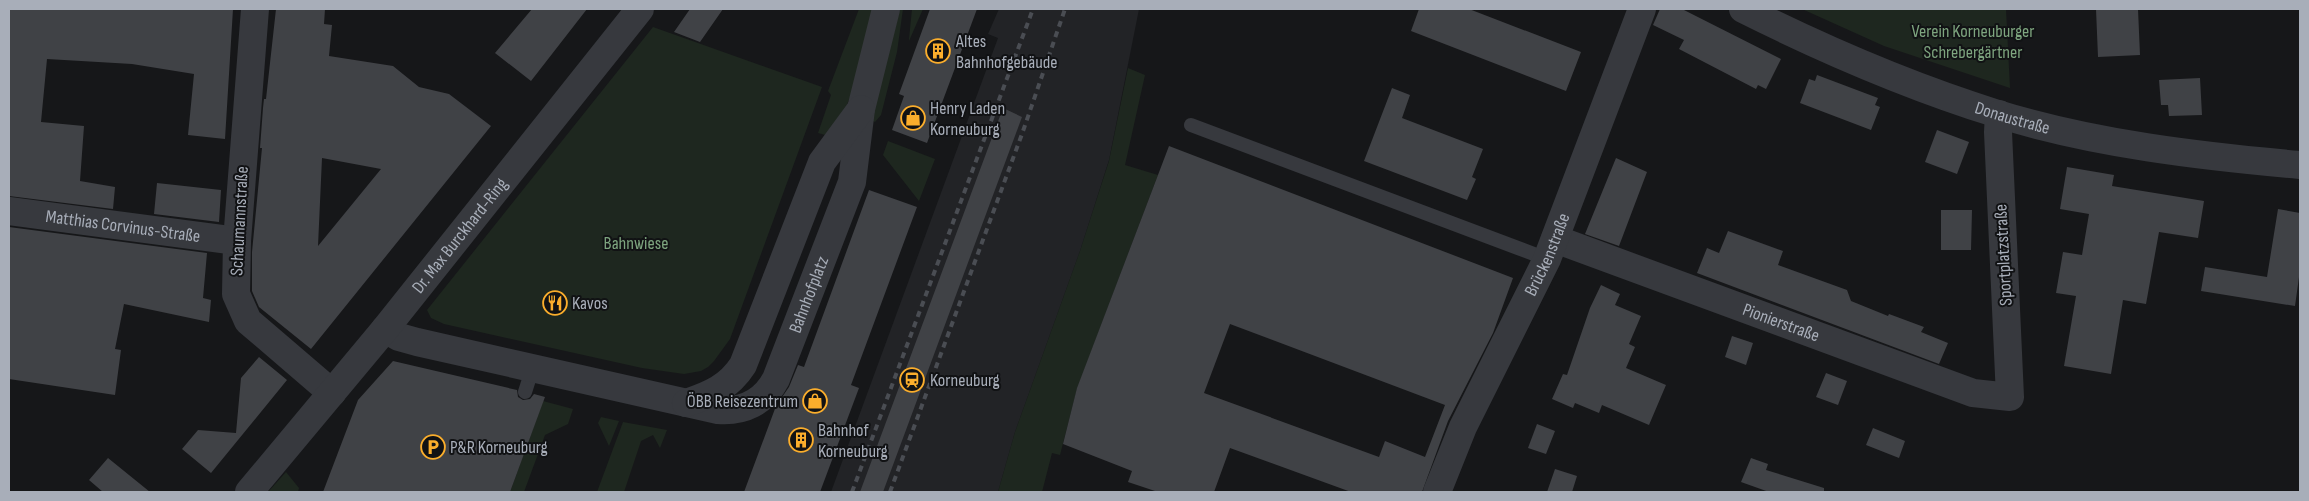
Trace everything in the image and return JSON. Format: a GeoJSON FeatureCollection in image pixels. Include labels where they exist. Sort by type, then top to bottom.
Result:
{"type":"FeatureCollection","features":[{"type":"Feature","properties":{"kind":"street","name":"Schaumannstraße"},"geometry":{"type":"LineString","coordinates":[[255,9],[237,241],[236,294],[248,321],[332,393]]}},
{"type":"Feature","properties":{"kind":"street","name":"Dr. Max Burckhard-Ring"},"geometry":{"type":"LineString","coordinates":[[249,492],[385,329],[640,9]]}},
{"type":"Feature","properties":{"kind":"street","name":"Bahnhofplatz"},"geometry":{"type":"LineString","coordinates":[[385,329],[417,342],[529,380],[686,403],[718,410],[743,408],[759,400],[772,387],[852,182],[861,109],[886,9]]}},
{"type":"Feature","properties":{"kind":"street","name":"Brückenstraße"},"geometry":{"type":"LineString","coordinates":[[1437,492],[1463,427],[1551,249],[1642,9]]}},
{"type":"Feature","properties":{"kind":"street","name":"Donaustraße"},"geometry":{"type":"LineString","coordinates":[[1743,9],[1839,54],[1999,114],[2095,138],[2242,160],[2300,165]]}},
{"type":"Feature","properties":{"kind":"street","name":"Bahnhofplatz"},"geometry":{"type":"LineString","coordinates":[[686,403],[717,391],[728,383],[743,365],[822,162],[861,109]]}},
{"type":"Feature","properties":{"kind":"street","name":"Sportplatzstraße"},"geometry":{"type":"LineString","coordinates":[[1999,114],[1998,132],[2010,397]]}},
{"type":"Feature","properties":{"kind":"street","name":"Matthias Corvinus-Straße"},"geometry":{"type":"LineString","coordinates":[[9,211],[237,241]]}},
{"type":"Feature","properties":{"kind":"street","name":"Pionierstraße"},"geometry":{"type":"LineString","coordinates":[[1551,249],[1973,393],[2010,397]]}},
{"type":"Feature","properties":{"kind":"lane"},"geometry":{"type":"LineString","coordinates":[[1191,125],[1551,249]]}},
{"type":"Feature","properties":{"kind":"shaded area"},"geometry":{"type":"Polygon","coordinates":[[[999,9],[1139,9],[1109,160],[1080,251],[1015,432],[998,492],[831,492],[998,38],[988,34],[999,9]]]}},
{"type":"Feature","properties":{"kind":"green space"},"geometry":{"type":"Polygon","coordinates":[[[859,9],[873,9],[852,92],[845,110],[825,135],[818,133],[831,95],[828,91],[859,9]]]}},
{"type":"Feature","properties":{"kind":"green space"},"geometry":{"type":"Polygon","coordinates":[[[900,9],[903,9],[897,52],[881,115],[875,122],[873,121],[873,114],[900,9]]]}},
{"type":"Feature","properties":{"kind":"green space"},"geometry":{"type":"Polygon","coordinates":[[[912,9],[923,9],[909,41],[909,39],[912,9]]]}},
{"type":"Feature","properties":{"kind":"green space","name":"Verein Korneuburger Schrebergärtner"},"geometry":{"type":"Polygon","coordinates":[[[1802,9],[2006,9],[2010,88],[1884,46],[1802,9]]]}},
{"type":"Feature","properties":{"kind":"green space","name":"Bahnwiese"},"geometry":{"type":"Polygon","coordinates":[[[653,27],[822,87],[730,339],[714,361],[701,371],[684,374],[642,368],[444,324],[431,318],[427,310],[653,27]]]}},
{"type":"Feature","properties":{"kind":"green space"},"geometry":{"type":"Polygon","coordinates":[[[1128,68],[1145,75],[1125,165],[1158,175],[1077,389],[1060,455],[1052,453],[1042,492],[998,492],[1015,432],[1080,251],[1109,161],[1128,68]]]}},
{"type":"Feature","properties":{"kind":"green space"},"geometry":{"type":"Polygon","coordinates":[[[888,141],[935,159],[919,201],[883,155],[888,141]]]}},
{"type":"Feature","properties":{"kind":"green space"},"geometry":{"type":"Polygon","coordinates":[[[543,401],[573,409],[568,424],[545,435],[524,492],[510,492],[543,401]]]}},
{"type":"Feature","properties":{"kind":"green space"},"geometry":{"type":"Polygon","coordinates":[[[601,417],[619,421],[609,446],[598,423],[601,417]]]}},
{"type":"Feature","properties":{"kind":"green space"},"geometry":{"type":"Polygon","coordinates":[[[623,422],[667,430],[660,448],[653,435],[641,441],[624,492],[597,492],[623,422]]]}},
{"type":"Feature","properties":{"kind":"green space"},"geometry":{"type":"Polygon","coordinates":[[[286,472],[299,488],[298,492],[268,492],[286,472]]]}},
{"type":"Feature","properties":{"kind":"building"},"geometry":{"type":"Polygon","coordinates":[[[9,9],[233,9],[225,139],[188,135],[194,74],[132,64],[47,59],[41,122],[84,126],[80,181],[115,187],[113,209],[9,196],[9,9]]]}},
{"type":"Feature","properties":{"kind":"building"},"geometry":{"type":"Polygon","coordinates":[[[276,9],[325,9],[324,24],[332,25],[329,56],[393,66],[419,87],[449,94],[491,126],[311,349],[259,307],[252,291],[252,252],[262,148],[260,148],[263,108],[264,99],[266,99],[276,9]],[[322,158],[318,246],[381,169],[322,158]]]}},
{"type":"Feature","properties":{"kind":"building"},"geometry":{"type":"Polygon","coordinates":[[[532,9],[587,9],[531,81],[495,53],[532,9]]]}},
{"type":"Feature","properties":{"kind":"building"},"geometry":{"type":"Polygon","coordinates":[[[690,9],[723,9],[700,42],[674,32],[690,9]]]}},
{"type":"Feature","properties":{"kind":"building","name":"Altes Bahnhofgebäude"},"geometry":{"type":"Polygon","coordinates":[[[930,9],[977,9],[927,143],[892,130],[904,96],[899,94],[930,9]]]}},
{"type":"Feature","properties":{"kind":"building"},"geometry":{"type":"Polygon","coordinates":[[[1419,9],[1469,9],[1581,52],[1566,91],[1411,31],[1419,9]]]}},
{"type":"Feature","properties":{"kind":"building"},"geometry":{"type":"Polygon","coordinates":[[[1660,9],[1682,9],[1781,59],[1766,89],[1758,85],[1756,89],[1679,49],[1684,40],[1653,25],[1660,9]]]}},
{"type":"Feature","properties":{"kind":"building"},"geometry":{"type":"Polygon","coordinates":[[[2096,9],[2138,9],[2140,55],[2098,57],[2096,9]]]}},
{"type":"Feature","properties":{"kind":"building"},"geometry":{"type":"Polygon","coordinates":[[[1817,75],[1878,98],[1875,105],[1880,107],[1871,130],[1800,103],[1809,79],[1815,81],[1817,75]]]}},
{"type":"Feature","properties":{"kind":"building"},"geometry":{"type":"Polygon","coordinates":[[[2200,78],[2202,115],[2169,116],[2168,105],[2161,105],[2159,80],[2200,78]]]}},
{"type":"Feature","properties":{"kind":"building"},"geometry":{"type":"Polygon","coordinates":[[[1392,88],[1410,95],[1402,118],[1483,149],[1472,177],[1476,179],[1467,200],[1364,161],[1392,88]]]}},
{"type":"Feature","properties":{"kind":"building"},"geometry":{"type":"Polygon","coordinates":[[[1003,108],[1022,117],[883,492],[860,492],[1003,108]]]}},
{"type":"Feature","properties":{"kind":"building"},"geometry":{"type":"Polygon","coordinates":[[[1937,130],[1969,142],[1957,174],[1925,162],[1937,130]]]}},
{"type":"Feature","properties":{"kind":"building"},"geometry":{"type":"Polygon","coordinates":[[[1169,146],[1513,278],[1493,333],[1448,421],[1422,492],[1351,492],[1230,448],[1214,492],[1158,492],[1128,482],[1132,471],[1063,444],[1077,388],[1169,146]],[[1230,324],[1204,393],[1379,457],[1385,441],[1425,457],[1445,405],[1230,324]]]}},
{"type":"Feature","properties":{"kind":"building"},"geometry":{"type":"Polygon","coordinates":[[[1616,158],[1647,172],[1619,246],[1585,234],[1616,158]]]}},
{"type":"Feature","properties":{"kind":"building"},"geometry":{"type":"Polygon","coordinates":[[[2067,167],[2114,175],[2112,186],[2204,201],[2198,238],[2159,232],[2146,304],[2123,300],[2111,374],[2064,366],[2076,296],[2056,293],[2063,252],[2082,255],[2089,214],[2060,209],[2067,167]]]}},
{"type":"Feature","properties":{"kind":"building"},"geometry":{"type":"Polygon","coordinates":[[[157,183],[221,190],[219,222],[154,214],[157,183]]]}},
{"type":"Feature","properties":{"kind":"building"},"geometry":{"type":"Polygon","coordinates":[[[869,190],[917,207],[851,385],[859,388],[820,492],[744,492],[776,406],[789,387],[798,365],[804,367],[869,190]]]}},
{"type":"Feature","properties":{"kind":"building"},"geometry":{"type":"Polygon","coordinates":[[[2278,209],[2300,213],[2300,270],[2295,306],[2201,291],[2205,267],[2267,277],[2278,209]]]}},
{"type":"Feature","properties":{"kind":"building"},"geometry":{"type":"Polygon","coordinates":[[[1941,210],[1972,210],[1971,250],[1941,250],[1941,210]]]}},
{"type":"Feature","properties":{"kind":"building"},"geometry":{"type":"Polygon","coordinates":[[[9,227],[207,253],[203,298],[211,300],[209,322],[124,304],[115,349],[121,350],[115,395],[9,379],[9,227]]]}},
{"type":"Feature","properties":{"kind":"building"},"geometry":{"type":"Polygon","coordinates":[[[1728,231],[1783,251],[1778,265],[1847,290],[1851,301],[1888,316],[1889,314],[1924,327],[1921,332],[1948,343],[1939,364],[1697,273],[1707,248],[1719,253],[1728,231]]]}},
{"type":"Feature","properties":{"kind":"building"},"geometry":{"type":"Polygon","coordinates":[[[1601,285],[1620,294],[1615,305],[1641,316],[1629,344],[1635,347],[1626,368],[1666,385],[1649,425],[1602,405],[1599,413],[1575,403],[1573,408],[1552,399],[1563,374],[1567,375],[1590,308],[1601,285]]]}},
{"type":"Feature","properties":{"kind":"building"},"geometry":{"type":"Polygon","coordinates":[[[1732,336],[1753,343],[1746,365],[1725,357],[1732,336]]]}},
{"type":"Feature","properties":{"kind":"building"},"geometry":{"type":"Polygon","coordinates":[[[259,357],[287,380],[211,473],[182,449],[198,430],[236,433],[241,378],[259,357]]]}},
{"type":"Feature","properties":{"kind":"building","name":"P&R Korneuburg"},"geometry":{"type":"Polygon","coordinates":[[[393,361],[517,390],[518,397],[523,400],[530,399],[534,394],[545,397],[510,492],[323,492],[358,400],[393,361]]]}},
{"type":"Feature","properties":{"kind":"building"},"geometry":{"type":"Polygon","coordinates":[[[1826,373],[1847,381],[1838,405],[1816,397],[1826,373]]]}},
{"type":"Feature","properties":{"kind":"building"},"geometry":{"type":"Polygon","coordinates":[[[1537,424],[1555,431],[1546,454],[1528,448],[1537,424]]]}},
{"type":"Feature","properties":{"kind":"building"},"geometry":{"type":"Polygon","coordinates":[[[1873,428],[1905,441],[1899,458],[1866,445],[1873,428]]]}},
{"type":"Feature","properties":{"kind":"building"},"geometry":{"type":"Polygon","coordinates":[[[108,458],[150,492],[103,492],[89,480],[108,458]]]}},
{"type":"Feature","properties":{"kind":"building"},"geometry":{"type":"Polygon","coordinates":[[[1751,458],[1768,464],[1766,470],[1824,488],[1824,492],[1769,492],[1741,482],[1751,458]]]}},
{"type":"Feature","properties":{"kind":"building"},"geometry":{"type":"Polygon","coordinates":[[[1555,469],[1577,476],[1572,492],[1547,492],[1555,469]]]}},
{"type":"Feature","properties":{"kind":"railway"},"geometry":{"type":"LineString","coordinates":[[852,492],[1033,9]]}},
{"type":"Feature","properties":{"kind":"railway"},"geometry":{"type":"LineString","coordinates":[[890,492],[1022,134],[1065,9]]}},
{"type":"Feature","properties":{"kind":"place","name":"Altes Bahnhofgebäude"},"geometry":{"type":"Point","coordinates":[938,51]}},
{"type":"Feature","properties":{"kind":"place","name":"Henry Laden Korneuburg"},"geometry":{"type":"Point","coordinates":[913,118]}},
{"type":"Feature","properties":{"kind":"place","name":"Kavos"},"geometry":{"type":"Point","coordinates":[555,303]}},
{"type":"Feature","properties":{"kind":"place","name":"Korneuburg"},"geometry":{"type":"Point","coordinates":[912,380]}},
{"type":"Feature","properties":{"kind":"place","name":"ÖBB Reisezentrum"},"geometry":{"type":"Point","coordinates":[815,401]}},
{"type":"Feature","properties":{"kind":"place","name":"Bahnhof Korneuburg"},"geometry":{"type":"Point","coordinates":[801,440]}},
{"type":"Feature","properties":{"kind":"place","name":"P&R Korneuburg"},"geometry":{"type":"Point","coordinates":[433,447]}}]}
